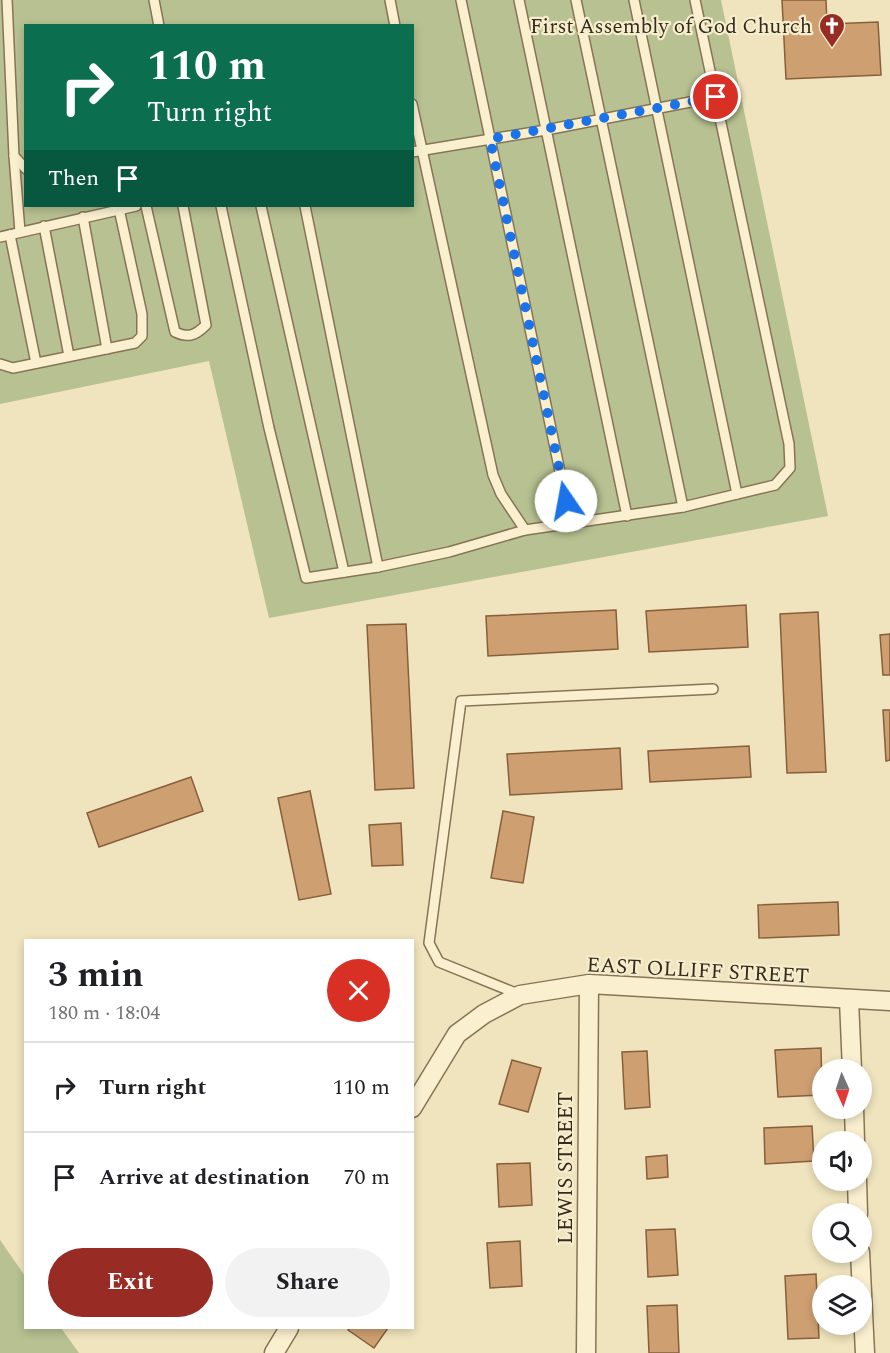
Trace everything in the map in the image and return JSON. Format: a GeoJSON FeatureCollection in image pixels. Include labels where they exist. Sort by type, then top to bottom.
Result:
{"type":"FeatureCollection","features":[{"type":"Feature","properties":{"kind":"street","name":"EAST OLLIFF STREET"},"geometry":{"type":"LineString","coordinates":[[414,1104],[457,1034],[484,1014],[520,995],[589,984],[890,1001]]}},
{"type":"Feature","properties":{"kind":"street","name":"LEWIS STREET"},"geometry":{"type":"LineString","coordinates":[[586,1353],[589,984]]}},
{"type":"Feature","properties":{"kind":"street"},"geometry":{"type":"LineString","coordinates":[[849,1000],[852,1059]]}},
{"type":"Feature","properties":{"kind":"street"},"geometry":{"type":"LineString","coordinates":[[861,1263],[865,1353]]}},
{"type":"Feature","properties":{"kind":"street"},"geometry":{"type":"LineString","coordinates":[[274,1353],[288,1329]]}},
{"type":"Feature","properties":{"kind":"lane"},"geometry":{"type":"LineString","coordinates":[[6,0],[20,232]]}},
{"type":"Feature","properties":{"kind":"lane"},"geometry":{"type":"LineString","coordinates":[[154,0],[159,24]]}},
{"type":"Feature","properties":{"kind":"lane"},"geometry":{"type":"LineString","coordinates":[[390,0],[396,24]]}},
{"type":"Feature","properties":{"kind":"lane"},"geometry":{"type":"LineString","coordinates":[[461,0],[571,524]]}},
{"type":"Feature","properties":{"kind":"lane"},"geometry":{"type":"LineString","coordinates":[[519,0],[627,516]]}},
{"type":"Feature","properties":{"kind":"lane"},"geometry":{"type":"LineString","coordinates":[[576,0],[683,507]]}},
{"type":"Feature","properties":{"kind":"lane"},"geometry":{"type":"LineString","coordinates":[[634,0],[737,494]]}},
{"type":"Feature","properties":{"kind":"lane"},"geometry":{"type":"LineString","coordinates":[[221,207],[269,428],[306,578],[378,567],[449,552],[525,530],[683,507],[775,485],[790,468],[789,444],[695,0]]}},
{"type":"Feature","properties":{"kind":"lane"},"geometry":{"type":"LineString","coordinates":[[417,151],[546,130],[716,97]]}},
{"type":"Feature","properties":{"kind":"lane"},"geometry":{"type":"LineString","coordinates":[[414,123],[417,151],[493,475],[501,494],[525,530]]}},
{"type":"Feature","properties":{"kind":"lane"},"geometry":{"type":"LineString","coordinates":[[14,156],[24,167]]}},
{"type":"Feature","properties":{"kind":"lane"},"geometry":{"type":"LineString","coordinates":[[111,207],[119,209]]}},
{"type":"Feature","properties":{"kind":"lane"},"geometry":{"type":"LineString","coordinates":[[0,237],[130,207]]}},
{"type":"Feature","properties":{"kind":"lane"},"geometry":{"type":"LineString","coordinates":[[146,207],[175,332],[186,337],[198,333],[206,326],[183,207]]}},
{"type":"Feature","properties":{"kind":"lane"},"geometry":{"type":"LineString","coordinates":[[261,207],[344,572]]}},
{"type":"Feature","properties":{"kind":"lane"},"geometry":{"type":"LineString","coordinates":[[305,207],[378,567]]}},
{"type":"Feature","properties":{"kind":"lane"},"geometry":{"type":"LineString","coordinates":[[0,364],[13,368],[135,343],[142,336],[142,314],[119,209]]}},
{"type":"Feature","properties":{"kind":"lane"},"geometry":{"type":"LineString","coordinates":[[83,217],[107,349]]}},
{"type":"Feature","properties":{"kind":"lane"},"geometry":{"type":"LineString","coordinates":[[44,226],[69,356]]}},
{"type":"Feature","properties":{"kind":"lane"},"geometry":{"type":"LineString","coordinates":[[10,235],[36,363]]}},
{"type":"Feature","properties":{"kind":"lane"},"geometry":{"type":"LineString","coordinates":[[520,995],[439,963],[429,943],[461,701],[713,688]]}},
{"type":"Feature","properties":{"kind":"green space"},"geometry":{"type":"Polygon","coordinates":[[[0,0],[721,0],[828,516],[269,618],[209,361],[0,404],[0,0]]]}},
{"type":"Feature","properties":{"kind":"green space"},"geometry":{"type":"Polygon","coordinates":[[[0,1240],[24,1275],[24,1329],[62,1329],[79,1353],[0,1353],[0,1240]]]}},
{"type":"Feature","properties":{"kind":"building","name":"First Assembly of God Church"},"geometry":{"type":"Polygon","coordinates":[[[782,0],[826,0],[827,24],[878,22],[881,75],[786,79],[782,0]]]}},
{"type":"Feature","properties":{"kind":"building"},"geometry":{"type":"Polygon","coordinates":[[[746,605],[748,647],[649,652],[646,611],[746,605]]]}},
{"type":"Feature","properties":{"kind":"building"},"geometry":{"type":"Polygon","coordinates":[[[616,610],[618,649],[488,656],[486,616],[616,610]]]}},
{"type":"Feature","properties":{"kind":"building"},"geometry":{"type":"Polygon","coordinates":[[[818,612],[826,772],[787,773],[780,614],[818,612]]]}},
{"type":"Feature","properties":{"kind":"building"},"geometry":{"type":"Polygon","coordinates":[[[406,624],[414,788],[375,790],[367,625],[406,624]]]}},
{"type":"Feature","properties":{"kind":"building"},"geometry":{"type":"Polygon","coordinates":[[[890,634],[890,675],[883,675],[880,635],[890,634]]]}},
{"type":"Feature","properties":{"kind":"building"},"geometry":{"type":"Polygon","coordinates":[[[883,710],[890,710],[890,760],[886,761],[883,710]]]}},
{"type":"Feature","properties":{"kind":"building"},"geometry":{"type":"Polygon","coordinates":[[[749,746],[751,777],[650,782],[648,751],[749,746]]]}},
{"type":"Feature","properties":{"kind":"building"},"geometry":{"type":"Polygon","coordinates":[[[620,748],[622,789],[510,795],[507,754],[620,748]]]}},
{"type":"Feature","properties":{"kind":"building"},"geometry":{"type":"Polygon","coordinates":[[[191,777],[203,811],[99,847],[87,813],[191,777]]]}},
{"type":"Feature","properties":{"kind":"building"},"geometry":{"type":"Polygon","coordinates":[[[310,791],[331,894],[299,900],[278,798],[310,791]]]}},
{"type":"Feature","properties":{"kind":"building"},"geometry":{"type":"Polygon","coordinates":[[[503,811],[534,817],[523,883],[491,878],[503,811]]]}},
{"type":"Feature","properties":{"kind":"building"},"geometry":{"type":"Polygon","coordinates":[[[401,823],[403,865],[372,866],[369,825],[401,823]]]}},
{"type":"Feature","properties":{"kind":"building"},"geometry":{"type":"Polygon","coordinates":[[[838,902],[839,935],[759,938],[758,905],[838,902]]]}},
{"type":"Feature","properties":{"kind":"building"},"geometry":{"type":"Polygon","coordinates":[[[821,1048],[821,1059],[812,1059],[812,1095],[778,1097],[775,1050],[821,1048]]]}},
{"type":"Feature","properties":{"kind":"building"},"geometry":{"type":"Polygon","coordinates":[[[647,1051],[650,1107],[625,1109],[622,1052],[647,1051]]]}},
{"type":"Feature","properties":{"kind":"building"},"geometry":{"type":"Polygon","coordinates":[[[512,1060],[541,1068],[528,1112],[499,1104],[512,1060]]]}},
{"type":"Feature","properties":{"kind":"building"},"geometry":{"type":"Polygon","coordinates":[[[812,1126],[812,1161],[765,1164],[764,1128],[812,1126]]]}},
{"type":"Feature","properties":{"kind":"building"},"geometry":{"type":"Polygon","coordinates":[[[667,1155],[668,1177],[647,1179],[646,1157],[667,1155]]]}},
{"type":"Feature","properties":{"kind":"building"},"geometry":{"type":"Polygon","coordinates":[[[530,1163],[532,1205],[499,1207],[497,1164],[530,1163]]]}},
{"type":"Feature","properties":{"kind":"building"},"geometry":{"type":"Polygon","coordinates":[[[675,1229],[678,1275],[648,1277],[646,1230],[675,1229]]]}},
{"type":"Feature","properties":{"kind":"building"},"geometry":{"type":"Polygon","coordinates":[[[520,1241],[522,1286],[490,1288],[487,1243],[520,1241]]]}},
{"type":"Feature","properties":{"kind":"building"},"geometry":{"type":"Polygon","coordinates":[[[816,1274],[812,1275],[812,1335],[819,1335],[819,1338],[788,1339],[785,1276],[816,1274]]]}},
{"type":"Feature","properties":{"kind":"building"},"geometry":{"type":"Polygon","coordinates":[[[677,1305],[679,1353],[649,1353],[647,1306],[677,1305]]]}},
{"type":"Feature","properties":{"kind":"building"},"geometry":{"type":"Polygon","coordinates":[[[349,1329],[387,1329],[374,1348],[349,1329]]]}},
{"type":"Feature","properties":{"kind":"place","name":"First Assembly of God Church"},"geometry":{"type":"Point","coordinates":[832,49]}},
{"type":"Feature","properties":{"kind":"route"},"geometry":{"type":"LineString","coordinates":[[566,501],[490,139],[716,97]]}}]}
